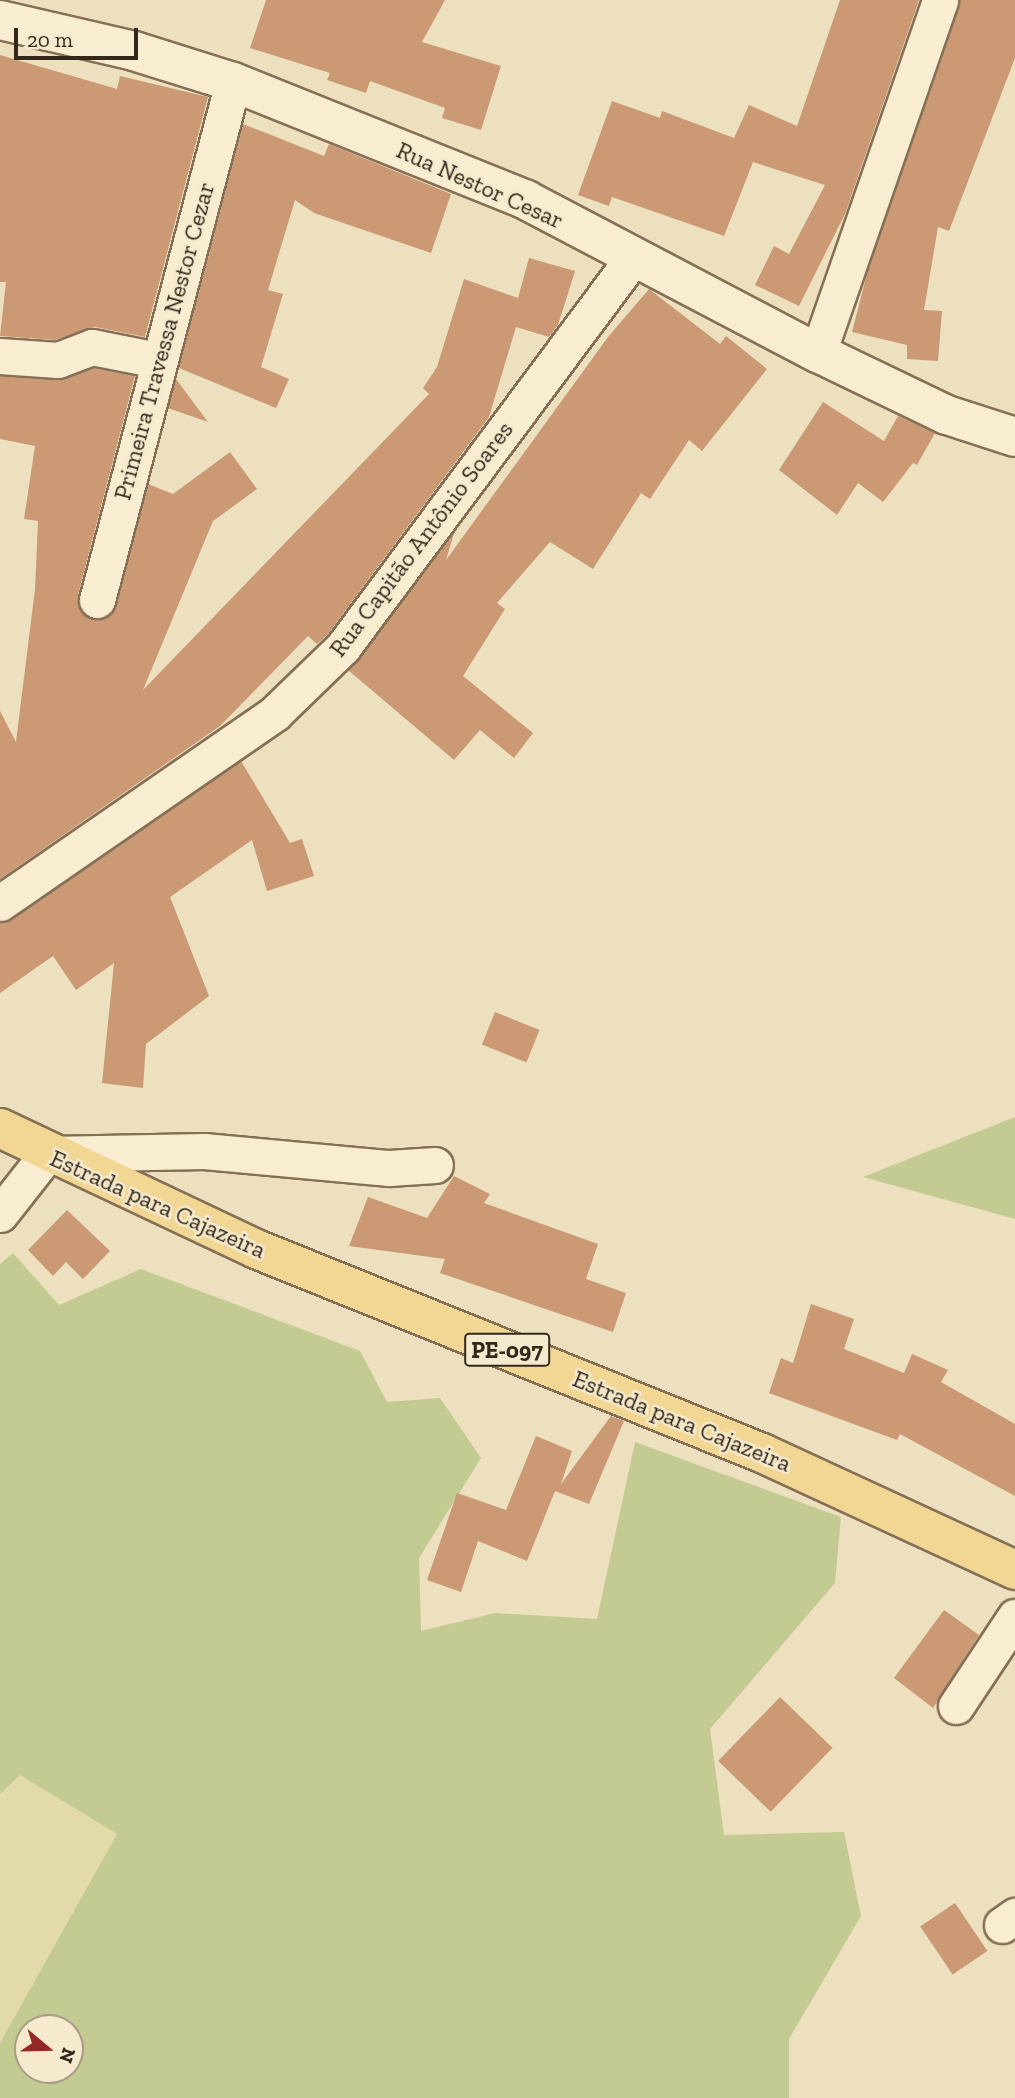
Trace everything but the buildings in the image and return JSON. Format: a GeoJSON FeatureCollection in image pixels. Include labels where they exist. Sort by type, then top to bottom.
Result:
{"type":"FeatureCollection","features":[{"type":"Feature","properties":{"kind":"main road","name":"Estrada para Cajazeira"},"geometry":{"type":"LineString","coordinates":[[0,1128],[47,1154],[256,1249],[762,1453],[1015,1570]]}},
{"type":"Feature","properties":{"kind":"street"},"geometry":{"type":"LineString","coordinates":[[818,353],[940,0]]}},
{"type":"Feature","properties":{"kind":"street","name":"Rua Nestor Cesar"},"geometry":{"type":"LineString","coordinates":[[0,20],[134,51],[233,82],[526,200],[632,259],[818,353],[947,415],[1015,438]]}},
{"type":"Feature","properties":{"kind":"street","name":"Primeira Travessa Nestor Cezar"},"geometry":{"type":"LineString","coordinates":[[97,600],[157,360],[233,82]]}},
{"type":"Feature","properties":{"kind":"street","name":"Rua Capitão Antônio Soares"},"geometry":{"type":"LineString","coordinates":[[0,903],[275,713],[343,646],[632,259]]}},
{"type":"Feature","properties":{"kind":"street"},"geometry":{"type":"LineString","coordinates":[[0,356],[58,360],[92,346],[157,360]]}},
{"type":"Feature","properties":{"kind":"street"},"geometry":{"type":"LineString","coordinates":[[0,1214],[47,1154],[204,1151],[389,1168],[435,1165]]}},
{"type":"Feature","properties":{"kind":"street"},"geometry":{"type":"LineString","coordinates":[[956,1706],[1015,1616]]}},
{"type":"Feature","properties":{"kind":"shaded area"},"geometry":{"type":"Polygon","coordinates":[[[20,1775],[117,1834],[0,2043],[0,1793],[20,1775]]]}},
{"type":"Feature","properties":{"kind":"green space"},"geometry":{"type":"Polygon","coordinates":[[[1015,1117],[1015,1219],[863,1177],[1015,1117]]]}},
{"type":"Feature","properties":{"kind":"green space"},"geometry":{"type":"Polygon","coordinates":[[[13,1253],[59,1305],[141,1269],[360,1351],[387,1402],[440,1398],[481,1458],[419,1558],[421,1631],[495,1613],[597,1619],[635,1442],[841,1517],[835,1583],[710,1729],[724,1835],[844,1832],[861,1916],[789,2039],[789,2098],[0,2098],[0,2043],[14,2018],[14,2084],[84,2084],[84,2014],[16,2014],[117,1834],[20,1775],[0,1794],[0,1264],[13,1253]]]}}]}
